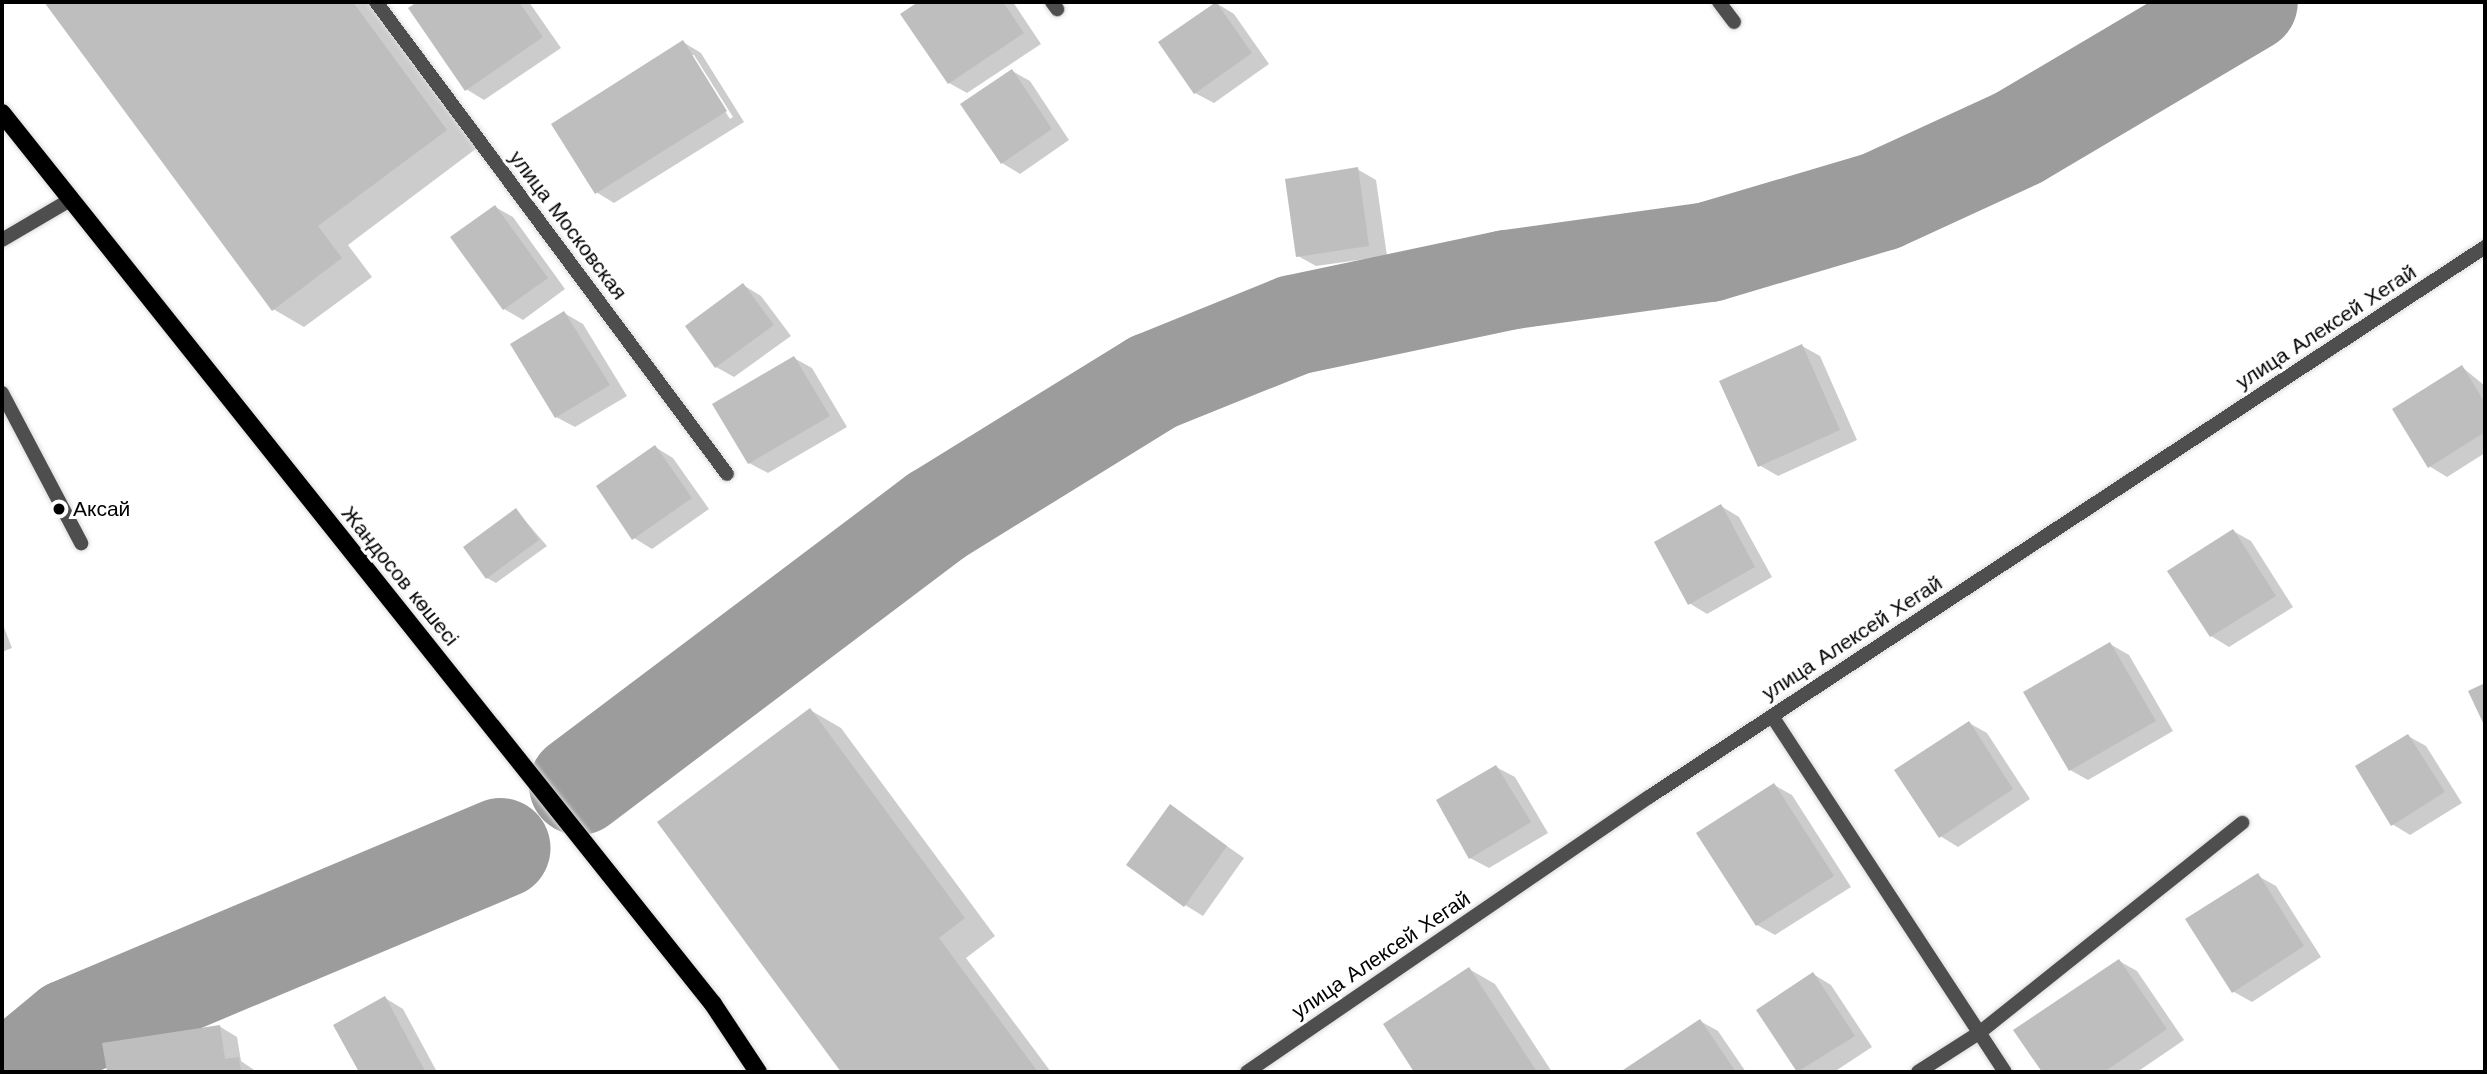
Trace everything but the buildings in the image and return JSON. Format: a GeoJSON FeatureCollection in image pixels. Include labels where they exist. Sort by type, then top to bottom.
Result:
{"type":"FeatureCollection","features":[{"type":"Feature","properties":{"kind":"main road","name":"Жандосов көшесі"},"geometry":{"type":"LineString","coordinates":[[2,113],[713,1004],[758,1072]]}},
{"type":"Feature","properties":{"kind":"street","name":"улица Московская"},"geometry":{"type":"LineString","coordinates":[[376,2],[727,474]]}},
{"type":"Feature","properties":{"kind":"street"},"geometry":{"type":"LineString","coordinates":[[1719,2],[1734,22]]}},
{"type":"Feature","properties":{"kind":"street"},"geometry":{"type":"LineString","coordinates":[[2,240],[70,200]]}},
{"type":"Feature","properties":{"kind":"street","name":"улица Алексей Хегай"},"geometry":{"type":"LineString","coordinates":[[1247,1072],[1772,716],[2485,247]]}},
{"type":"Feature","properties":{"kind":"street"},"geometry":{"type":"LineString","coordinates":[[2,393],[81,543]]}},
{"type":"Feature","properties":{"kind":"street"},"geometry":{"type":"LineString","coordinates":[[1772,716],[2005,1072]]}},
{"type":"Feature","properties":{"kind":"street"},"geometry":{"type":"LineString","coordinates":[[1917,1072],[1979,1033],[2242,823]]}},
{"type":"Feature","properties":{"kind":"waterway"},"geometry":{"type":"LineString","coordinates":[[579,785],[936,516],[1153,382],[1294,325],[1507,280],[1709,252],[1881,201],[2018,138],[2248,2]]}},
{"type":"Feature","properties":{"kind":"waterway"},"geometry":{"type":"LineString","coordinates":[[18,1072],[70,1029],[501,848]]}},
{"type":"Feature","properties":{"kind":"place","name":"Аксай"},"geometry":{"type":"Point","coordinates":[59,509]}}]}
